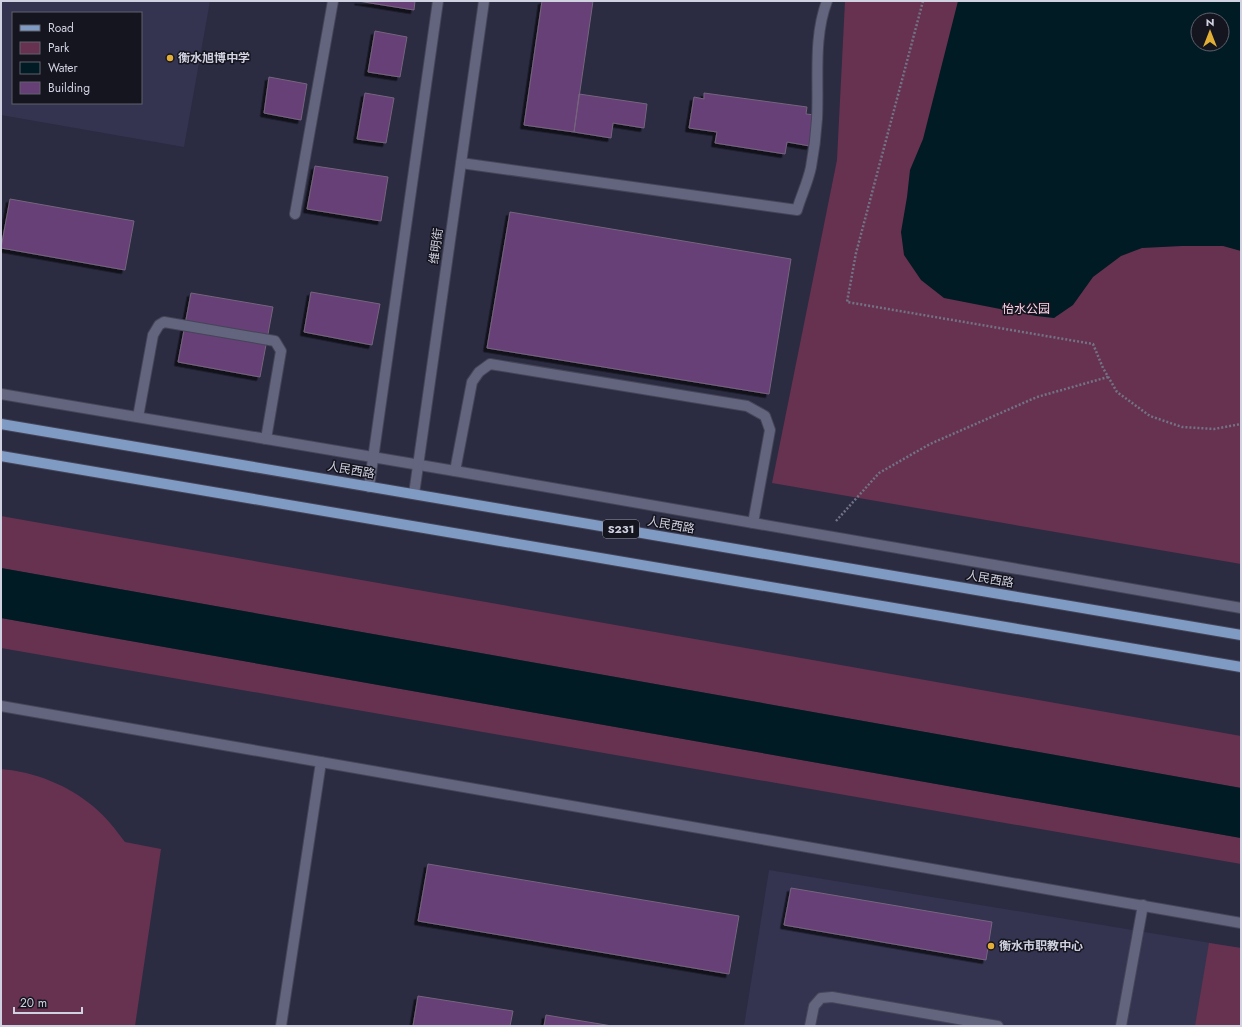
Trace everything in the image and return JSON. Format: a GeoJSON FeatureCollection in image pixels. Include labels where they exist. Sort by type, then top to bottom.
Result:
{"type":"FeatureCollection","features":[{"type":"Feature","properties":{"kind":"main road","name":"人民西路"},"geometry":{"type":"LineString","coordinates":[[1,424],[1241,635]]}},
{"type":"Feature","properties":{"kind":"main road"},"geometry":{"type":"LineString","coordinates":[[1,456],[1241,667]]}},
{"type":"Feature","properties":{"kind":"street"},"geometry":{"type":"LineString","coordinates":[[295,214],[333,1]]}},
{"type":"Feature","properties":{"kind":"street"},"geometry":{"type":"LineString","coordinates":[[369,486],[438,1]]}},
{"type":"Feature","properties":{"kind":"street","name":"维明街"},"geometry":{"type":"LineString","coordinates":[[414,494],[484,1]]}},
{"type":"Feature","properties":{"kind":"street"},"geometry":{"type":"LineString","coordinates":[[461,163],[797,210],[811,168],[814,148],[817,120],[818,35],[827,1]]}},
{"type":"Feature","properties":{"kind":"street"},"geometry":{"type":"LineString","coordinates":[[138,417],[153,335],[164,322],[172,323],[275,341],[281,351],[266,439]]}},
{"type":"Feature","properties":{"kind":"street"},"geometry":{"type":"LineString","coordinates":[[455,471],[472,382],[479,372],[490,364],[747,406],[765,416],[770,430],[754,523]]}},
{"type":"Feature","properties":{"kind":"street"},"geometry":{"type":"LineString","coordinates":[[1,394],[418,464],[1241,608]]}},
{"type":"Feature","properties":{"kind":"street"},"geometry":{"type":"LineString","coordinates":[[1,706],[1241,923]]}},
{"type":"Feature","properties":{"kind":"street"},"geometry":{"type":"LineString","coordinates":[[281,1026],[321,762]]}},
{"type":"Feature","properties":{"kind":"street"},"geometry":{"type":"LineString","coordinates":[[1121,1026],[1143,905]]}},
{"type":"Feature","properties":{"kind":"street"},"geometry":{"type":"LineString","coordinates":[[810,1026],[814,1006],[821,998],[832,997],[998,1026]]}},
{"type":"Feature","properties":{"kind":"path"},"geometry":{"type":"LineString","coordinates":[[923,1],[856,253],[847,302],[1093,344],[1103,368],[1117,392],[1150,416],[1182,427],[1214,429],[1241,424]]}},
{"type":"Feature","properties":{"kind":"path"},"geometry":{"type":"LineString","coordinates":[[824,535],[879,473],[930,444],[1037,397],[1108,377]]}},
{"type":"Feature","properties":{"kind":"shaded area","name":"衡水旭博中学"},"geometry":{"type":"Polygon","coordinates":[[[1,1],[210,1],[184,147],[1,115],[1,1]]]}},
{"type":"Feature","properties":{"kind":"shaded area","name":"衡水市职教中心"},"geometry":{"type":"Polygon","coordinates":[[[769,870],[1241,948],[1241,1026],[744,1026],[769,870]]]}},
{"type":"Feature","properties":{"kind":"green space","name":"怡水公园"},"geometry":{"type":"Polygon","coordinates":[[[845,1],[1241,1],[1241,564],[772,483],[837,160],[845,1]]]}},
{"type":"Feature","properties":{"kind":"green space"},"geometry":{"type":"Polygon","coordinates":[[[1,516],[1241,736],[1241,788],[1,568],[1,516]]]}},
{"type":"Feature","properties":{"kind":"green space"},"geometry":{"type":"Polygon","coordinates":[[[1,618],[1241,838],[1241,864],[1,648],[1,618]]]}},
{"type":"Feature","properties":{"kind":"green space"},"geometry":{"type":"Polygon","coordinates":[[[1,769],[26,773],[62,786],[84,799],[98,811],[111,824],[125,842],[161,849],[135,1026],[1,1026],[1,769]]]}},
{"type":"Feature","properties":{"kind":"green space"},"geometry":{"type":"Polygon","coordinates":[[[1209,943],[1241,948],[1241,1026],[1195,1026],[1209,943]]]}},
{"type":"Feature","properties":{"kind":"water"},"geometry":{"type":"Polygon","coordinates":[[[958,1],[1241,1],[1241,251],[1223,246],[1142,248],[1121,256],[1093,277],[1073,305],[1054,318],[1036,316],[944,298],[921,280],[904,255],[901,232],[910,170],[923,139],[958,1]]]}},
{"type":"Feature","properties":{"kind":"water"},"geometry":{"type":"Polygon","coordinates":[[[1,568],[1241,788],[1241,838],[1,618],[1,568]]]}},
{"type":"Feature","properties":{"kind":"building"},"geometry":{"type":"Polygon","coordinates":[[[358,1],[415,1],[414,10],[358,1]]]}},
{"type":"Feature","properties":{"kind":"building"},"geometry":{"type":"Polygon","coordinates":[[[542,1],[593,1],[574,132],[524,125],[542,1]]]}},
{"type":"Feature","properties":{"kind":"building"},"geometry":{"type":"Polygon","coordinates":[[[375,31],[407,37],[400,77],[368,72],[375,31]]]}},
{"type":"Feature","properties":{"kind":"building"},"geometry":{"type":"Polygon","coordinates":[[[269,77],[307,84],[301,120],[264,113],[269,77]]]}},
{"type":"Feature","properties":{"kind":"building"},"geometry":{"type":"Polygon","coordinates":[[[365,93],[394,98],[386,143],[357,139],[365,93]]]}},
{"type":"Feature","properties":{"kind":"building"},"geometry":{"type":"Polygon","coordinates":[[[704,93],[807,107],[806,114],[815,115],[810,146],[787,142],[785,154],[715,143],[717,132],[689,128],[694,97],[704,99],[704,93]]]}},
{"type":"Feature","properties":{"kind":"building"},"geometry":{"type":"Polygon","coordinates":[[[579,94],[647,104],[644,128],[613,123],[611,138],[574,132],[579,94]]]}},
{"type":"Feature","properties":{"kind":"building"},"geometry":{"type":"Polygon","coordinates":[[[315,166],[388,177],[381,221],[307,209],[315,166]]]}},
{"type":"Feature","properties":{"kind":"building"},"geometry":{"type":"Polygon","coordinates":[[[10,199],[134,221],[125,270],[1,248],[10,199]]]}},
{"type":"Feature","properties":{"kind":"building"},"geometry":{"type":"Polygon","coordinates":[[[510,212],[791,259],[769,394],[487,348],[510,212]]]}},
{"type":"Feature","properties":{"kind":"building"},"geometry":{"type":"Polygon","coordinates":[[[311,292],[380,304],[372,345],[304,332],[311,292]]]}},
{"type":"Feature","properties":{"kind":"building"},"geometry":{"type":"Polygon","coordinates":[[[191,293],[273,307],[260,377],[178,362],[191,293]]]}},
{"type":"Feature","properties":{"kind":"building"},"geometry":{"type":"Polygon","coordinates":[[[428,864],[739,916],[729,974],[418,921],[428,864]]]}},
{"type":"Feature","properties":{"kind":"building"},"geometry":{"type":"Polygon","coordinates":[[[791,888],[992,922],[986,960],[784,925],[791,888]]]}},
{"type":"Feature","properties":{"kind":"building"},"geometry":{"type":"Polygon","coordinates":[[[418,996],[513,1011],[510,1026],[413,1026],[418,996]]]}},
{"type":"Feature","properties":{"kind":"building"},"geometry":{"type":"Polygon","coordinates":[[[546,1015],[612,1026],[544,1026],[546,1015]]]}},
{"type":"Feature","properties":{"kind":"place","name":"衡水旭博中学"},"geometry":{"type":"Point","coordinates":[170,58]}},
{"type":"Feature","properties":{"kind":"place","name":"衡水市职教中心"},"geometry":{"type":"Point","coordinates":[991,946]}}]}
